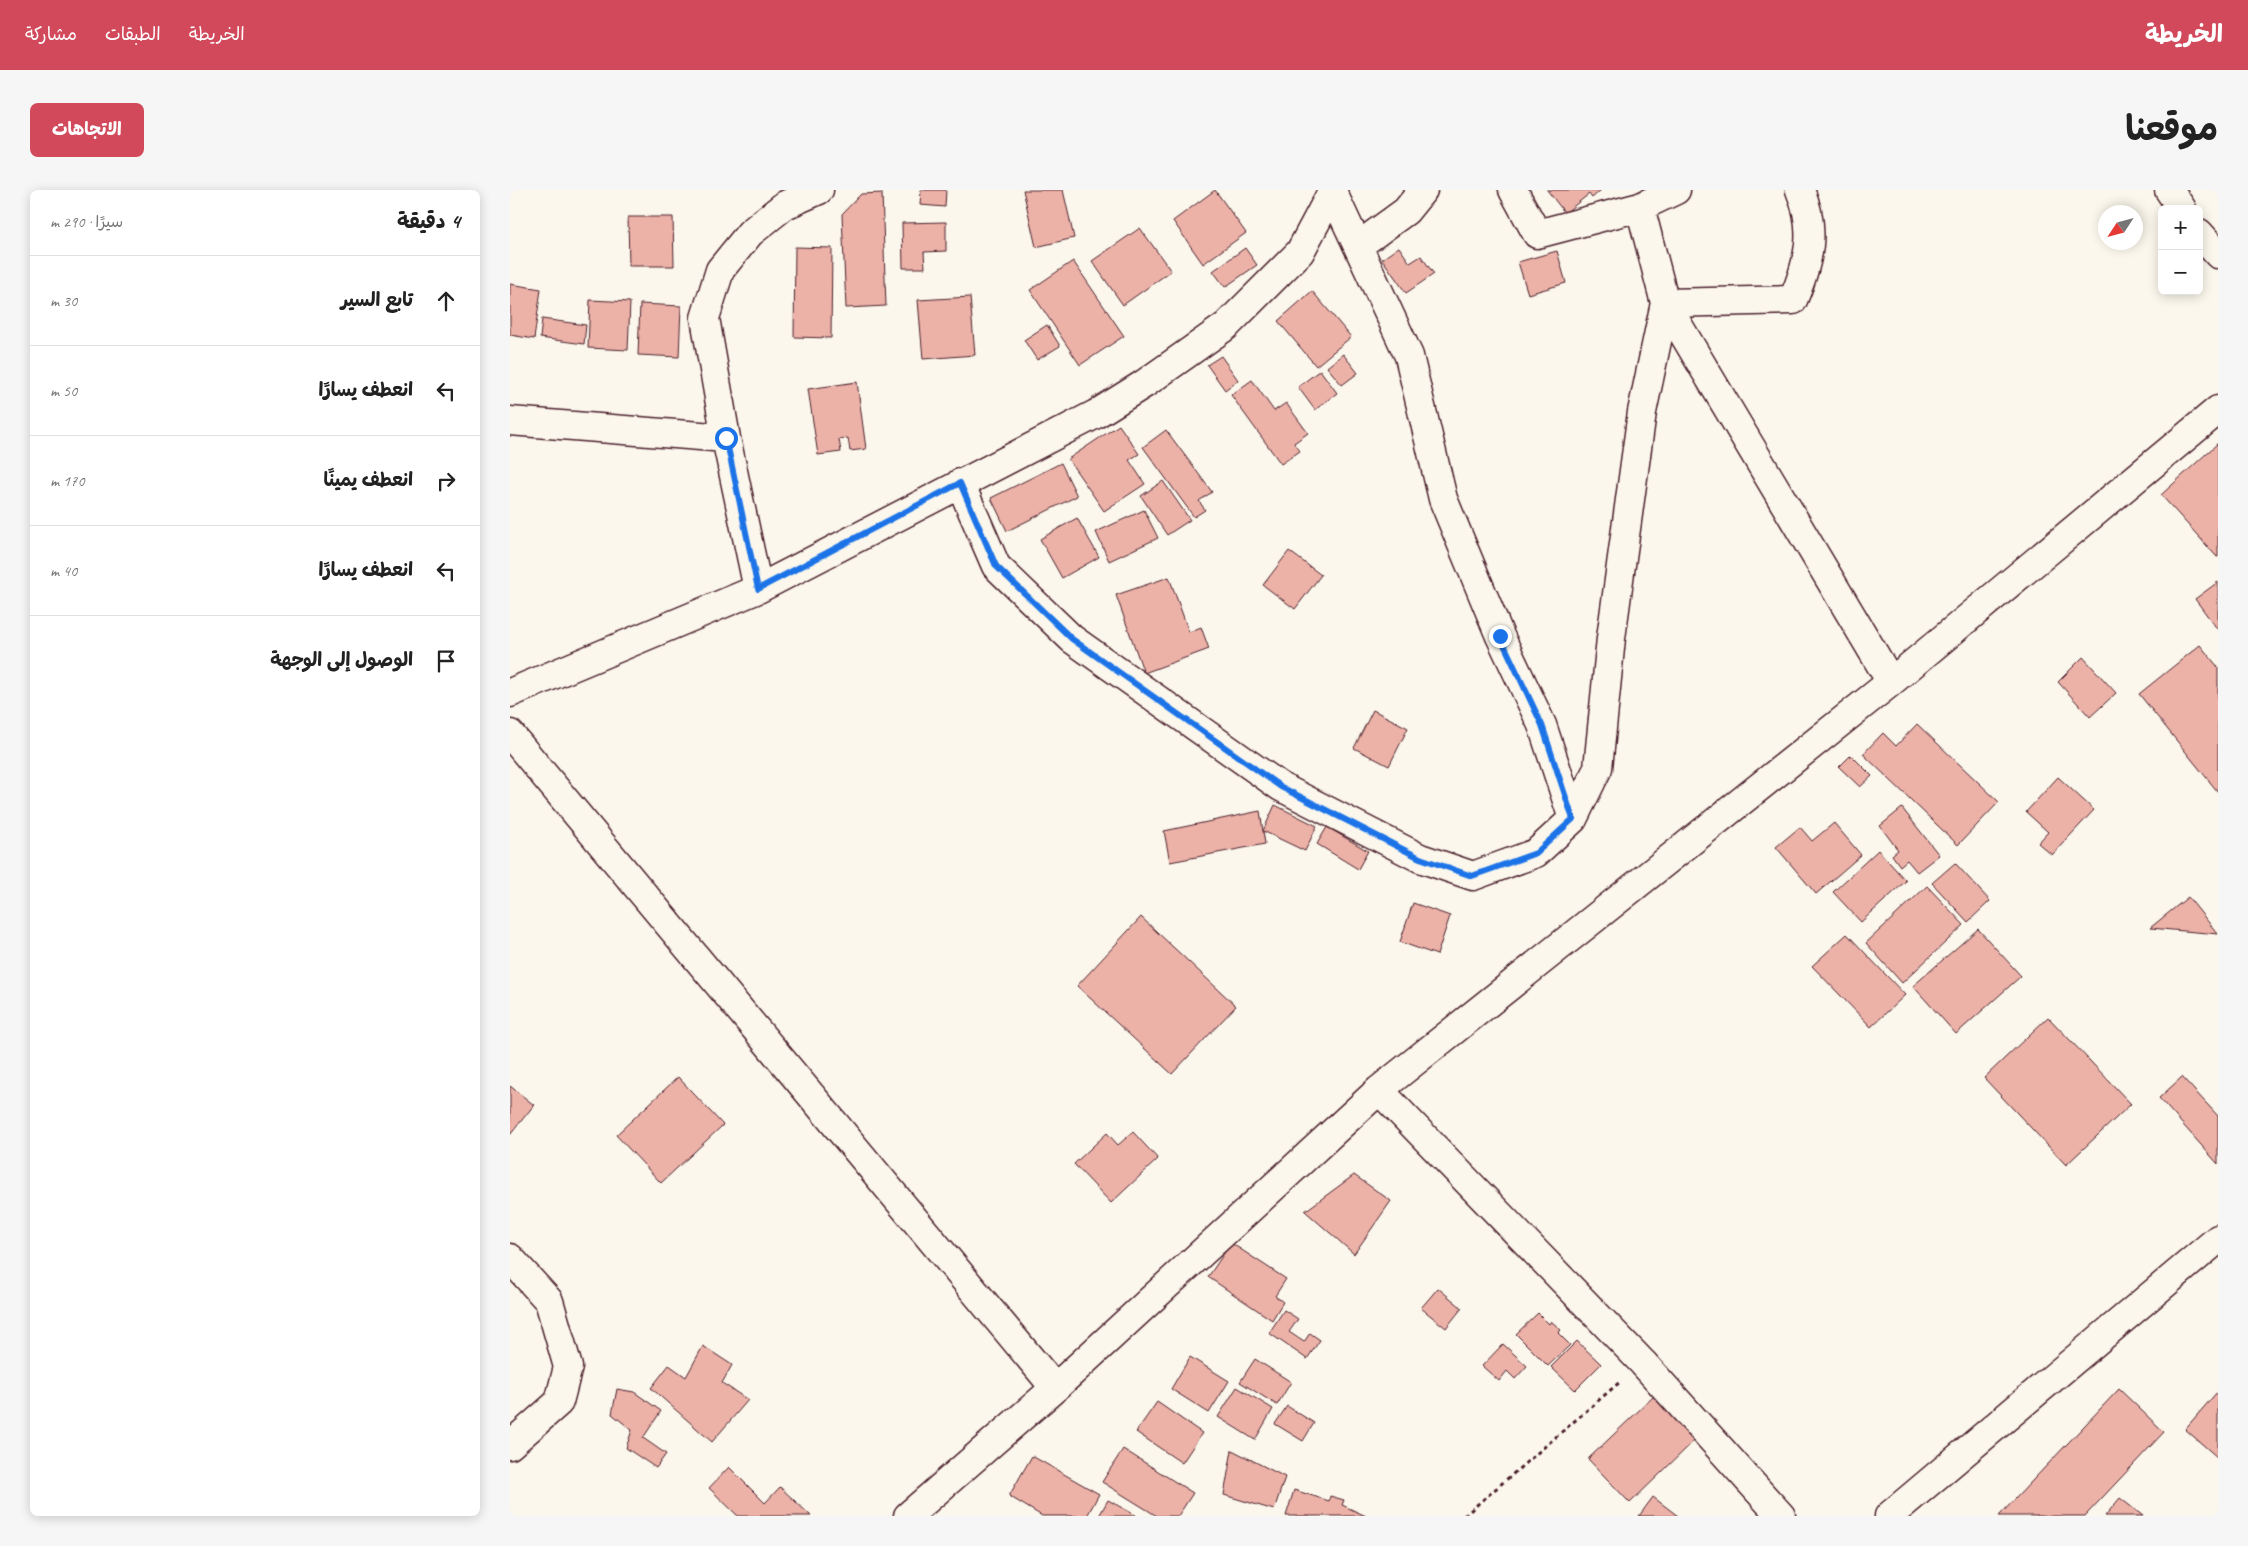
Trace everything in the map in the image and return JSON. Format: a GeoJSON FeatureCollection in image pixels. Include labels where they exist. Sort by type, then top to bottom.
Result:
{"type":"FeatureCollection","features":[{"type":"Feature","properties":{"kind":"street"},"geometry":{"type":"LineString","coordinates":[[758,589],[726,438],[705,318],[720,270],[750,233],[785,205],[820,190]]}},
{"type":"Feature","properties":{"kind":"street"},"geometry":{"type":"LineString","coordinates":[[1332,190],[1409,356],[1443,499],[1500,636],[1542,725],[1573,819]]}},
{"type":"Feature","properties":{"kind":"street"},"geometry":{"type":"LineString","coordinates":[[510,693],[758,589],[1096,414],[1144,384],[1226,326],[1300,252],[1332,190]]}},
{"type":"Feature","properties":{"kind":"street"},"geometry":{"type":"LineString","coordinates":[[1358,246],[1406,211],[1423,190]]}},
{"type":"Feature","properties":{"kind":"street"},"geometry":{"type":"LineString","coordinates":[[1512,190],[1537,234],[1640,206],[1676,190]]}},
{"type":"Feature","properties":{"kind":"street"},"geometry":{"type":"LineString","coordinates":[[1665,303],[1793,300],[1806,269],[1811,236],[1808,212],[1800,190]]}},
{"type":"Feature","properties":{"kind":"street"},"geometry":{"type":"LineString","coordinates":[[2169,190],[2179,205]]}},
{"type":"Feature","properties":{"kind":"street"},"geometry":{"type":"LineString","coordinates":[[1640,206],[1665,303],[1891,682]]}},
{"type":"Feature","properties":{"kind":"street"},"geometry":{"type":"LineString","coordinates":[[2203,237],[2218,254]]}},
{"type":"Feature","properties":{"kind":"street"},"geometry":{"type":"LineString","coordinates":[[960,483],[996,566],[1072,639],[1281,787],[1420,858],[1472,876],[1536,853],[1573,819],[1598,768],[1611,638],[1642,412],[1665,303]]}},
{"type":"Feature","properties":{"kind":"street"},"geometry":{"type":"LineString","coordinates":[[908,1516],[1055,1388],[1379,1090],[1891,682],[2218,410]]}},
{"type":"Feature","properties":{"kind":"street"},"geometry":{"type":"LineString","coordinates":[[510,420],[726,438]]}},
{"type":"Feature","properties":{"kind":"street"},"geometry":{"type":"LineString","coordinates":[[510,734],[1055,1388]]}},
{"type":"Feature","properties":{"kind":"street"},"geometry":{"type":"LineString","coordinates":[[1379,1090],[1643,1363],[1781,1516]]}},
{"type":"Feature","properties":{"kind":"street"},"geometry":{"type":"LineString","coordinates":[[1889,1516],[2218,1239]]}},
{"type":"Feature","properties":{"kind":"street"},"geometry":{"type":"LineString","coordinates":[[510,1258],[549,1300],[568,1367],[559,1402],[510,1445]]}},
{"type":"Feature","properties":{"kind":"path"},"geometry":{"type":"LineString","coordinates":[[1464,1516],[1643,1363]]}},
{"type":"Feature","properties":{"kind":"building"},"geometry":{"type":"Polygon","coordinates":[[[921,190],[946,190],[945,207],[920,205],[921,190]]]}},
{"type":"Feature","properties":{"kind":"building"},"geometry":{"type":"Polygon","coordinates":[[[1023,190],[1063,190],[1074,238],[1036,247],[1023,190]]]}},
{"type":"Feature","properties":{"kind":"building"},"geometry":{"type":"Polygon","coordinates":[[[1215,190],[1246,233],[1203,264],[1173,221],[1215,190]]]}},
{"type":"Feature","properties":{"kind":"building"},"geometry":{"type":"Polygon","coordinates":[[[1547,190],[1601,190],[1592,198],[1589,194],[1565,213],[1547,190]]]}},
{"type":"Feature","properties":{"kind":"building"},"geometry":{"type":"Polygon","coordinates":[[[882,193],[886,306],[846,308],[842,214],[861,194],[882,193]]]}},
{"type":"Feature","properties":{"kind":"building"},"geometry":{"type":"Polygon","coordinates":[[[628,217],[673,217],[674,266],[629,266],[628,217]]]}},
{"type":"Feature","properties":{"kind":"building"},"geometry":{"type":"Polygon","coordinates":[[[946,222],[946,251],[924,252],[925,268],[903,268],[902,223],[946,222]]]}},
{"type":"Feature","properties":{"kind":"building"},"geometry":{"type":"Polygon","coordinates":[[[1140,228],[1171,271],[1123,305],[1092,261],[1140,228]]]}},
{"type":"Feature","properties":{"kind":"building"},"geometry":{"type":"Polygon","coordinates":[[[795,247],[832,248],[831,338],[794,337],[795,247]]]}},
{"type":"Feature","properties":{"kind":"building"},"geometry":{"type":"Polygon","coordinates":[[[1399,247],[1410,263],[1421,256],[1434,274],[1406,293],[1382,259],[1399,247]]]}},
{"type":"Feature","properties":{"kind":"building"},"geometry":{"type":"Polygon","coordinates":[[[1245,248],[1257,265],[1225,287],[1213,271],[1245,248]]]}},
{"type":"Feature","properties":{"kind":"building"},"geometry":{"type":"Polygon","coordinates":[[[1557,251],[1566,283],[1528,294],[1518,262],[1557,251]]]}},
{"type":"Feature","properties":{"kind":"building"},"geometry":{"type":"Polygon","coordinates":[[[1073,261],[1124,336],[1080,365],[1030,290],[1073,261]]]}},
{"type":"Feature","properties":{"kind":"building"},"geometry":{"type":"Polygon","coordinates":[[[510,284],[541,289],[534,339],[510,335],[510,284]]]}},
{"type":"Feature","properties":{"kind":"building"},"geometry":{"type":"Polygon","coordinates":[[[1312,291],[1351,337],[1316,366],[1278,321],[1312,291]]]}},
{"type":"Feature","properties":{"kind":"building"},"geometry":{"type":"Polygon","coordinates":[[[970,297],[975,355],[923,359],[918,300],[970,297]]]}},
{"type":"Feature","properties":{"kind":"building"},"geometry":{"type":"Polygon","coordinates":[[[590,300],[630,302],[628,350],[588,348],[590,300]]]}},
{"type":"Feature","properties":{"kind":"building"},"geometry":{"type":"Polygon","coordinates":[[[640,304],[681,306],[679,357],[638,355],[640,304]]]}},
{"type":"Feature","properties":{"kind":"building"},"geometry":{"type":"Polygon","coordinates":[[[542,319],[586,325],[584,344],[540,338],[542,319]]]}},
{"type":"Feature","properties":{"kind":"building"},"geometry":{"type":"Polygon","coordinates":[[[1047,325],[1060,346],[1037,360],[1024,340],[1047,325]]]}},
{"type":"Feature","properties":{"kind":"building"},"geometry":{"type":"Polygon","coordinates":[[[1343,354],[1358,373],[1342,385],[1327,367],[1343,354]]]}},
{"type":"Feature","properties":{"kind":"building"},"geometry":{"type":"Polygon","coordinates":[[[1221,356],[1238,380],[1225,390],[1207,365],[1221,356]]]}},
{"type":"Feature","properties":{"kind":"building"},"geometry":{"type":"Polygon","coordinates":[[[1320,370],[1337,393],[1315,410],[1298,387],[1320,370]]]}},
{"type":"Feature","properties":{"kind":"building"},"geometry":{"type":"Polygon","coordinates":[[[1252,380],[1274,411],[1286,403],[1308,433],[1294,443],[1300,451],[1281,464],[1231,395],[1252,380]]]}},
{"type":"Feature","properties":{"kind":"building"},"geometry":{"type":"Polygon","coordinates":[[[857,382],[866,449],[850,451],[848,438],[839,439],[841,452],[818,455],[808,389],[857,382]]]}},
{"type":"Feature","properties":{"kind":"building"},"geometry":{"type":"Polygon","coordinates":[[[1119,425],[1139,454],[1129,460],[1145,484],[1104,511],[1068,459],[1119,425]]]}},
{"type":"Feature","properties":{"kind":"building"},"geometry":{"type":"Polygon","coordinates":[[[1166,430],[1212,492],[1199,501],[1205,510],[1194,517],[1143,447],[1166,430]]]}},
{"type":"Feature","properties":{"kind":"building"},"geometry":{"type":"Polygon","coordinates":[[[2218,443],[2218,557],[2217,557],[2161,495],[2218,443]]]}},
{"type":"Feature","properties":{"kind":"building"},"geometry":{"type":"Polygon","coordinates":[[[1061,463],[1077,496],[1007,531],[991,498],[1061,463]]]}},
{"type":"Feature","properties":{"kind":"building"},"geometry":{"type":"Polygon","coordinates":[[[1163,481],[1190,520],[1167,535],[1141,496],[1163,481]]]}},
{"type":"Feature","properties":{"kind":"building"},"geometry":{"type":"Polygon","coordinates":[[[1144,510],[1158,538],[1109,561],[1096,532],[1144,510]]]}},
{"type":"Feature","properties":{"kind":"building"},"geometry":{"type":"Polygon","coordinates":[[[1077,518],[1099,557],[1062,578],[1040,539],[1077,518]]]}},
{"type":"Feature","properties":{"kind":"building"},"geometry":{"type":"Polygon","coordinates":[[[1289,551],[1321,575],[1295,609],[1263,585],[1289,551]]]}},
{"type":"Feature","properties":{"kind":"building"},"geometry":{"type":"Polygon","coordinates":[[[1169,577],[1189,632],[1201,627],[1209,649],[1144,673],[1116,595],[1169,577]]]}},
{"type":"Feature","properties":{"kind":"building"},"geometry":{"type":"Polygon","coordinates":[[[2218,582],[2218,630],[2195,599],[2218,582]]]}},
{"type":"Feature","properties":{"kind":"building"},"geometry":{"type":"Polygon","coordinates":[[[2200,645],[2218,667],[2218,792],[2139,694],[2200,645]]]}},
{"type":"Feature","properties":{"kind":"building"},"geometry":{"type":"Polygon","coordinates":[[[2083,657],[2116,693],[2090,717],[2058,682],[2083,657]]]}},
{"type":"Feature","properties":{"kind":"building"},"geometry":{"type":"Polygon","coordinates":[[[1373,710],[1408,728],[1389,766],[1354,748],[1373,710]]]}},
{"type":"Feature","properties":{"kind":"building"},"geometry":{"type":"Polygon","coordinates":[[[1917,724],[1999,802],[1958,845],[1863,754],[1883,733],[1896,746],[1917,724]]]}},
{"type":"Feature","properties":{"kind":"building"},"geometry":{"type":"Polygon","coordinates":[[[1851,755],[1872,776],[1860,787],[1839,767],[1851,755]]]}},
{"type":"Feature","properties":{"kind":"building"},"geometry":{"type":"Polygon","coordinates":[[[2058,777],[2094,810],[2052,855],[2038,843],[2048,832],[2026,812],[2058,777]]]}},
{"type":"Feature","properties":{"kind":"building"},"geometry":{"type":"Polygon","coordinates":[[[1275,805],[1317,826],[1305,851],[1263,831],[1275,805]]]}},
{"type":"Feature","properties":{"kind":"building"},"geometry":{"type":"Polygon","coordinates":[[[1902,808],[1939,855],[1917,872],[1907,860],[1900,866],[1892,855],[1898,850],[1880,826],[1902,808]]]}},
{"type":"Feature","properties":{"kind":"building"},"geometry":{"type":"Polygon","coordinates":[[[1260,811],[1265,844],[1170,862],[1164,831],[1260,811]]]}},
{"type":"Feature","properties":{"kind":"building"},"geometry":{"type":"Polygon","coordinates":[[[1834,823],[1861,855],[1816,894],[1776,847],[1800,827],[1812,841],[1834,823]]]}},
{"type":"Feature","properties":{"kind":"building"},"geometry":{"type":"Polygon","coordinates":[[[1327,827],[1368,851],[1358,869],[1317,844],[1327,827]]]}},
{"type":"Feature","properties":{"kind":"building"},"geometry":{"type":"Polygon","coordinates":[[[1878,850],[1906,881],[1861,922],[1833,892],[1878,850]]]}},
{"type":"Feature","properties":{"kind":"building"},"geometry":{"type":"Polygon","coordinates":[[[1955,863],[1990,901],[1968,922],[1932,883],[1955,863]]]}},
{"type":"Feature","properties":{"kind":"building"},"geometry":{"type":"Polygon","coordinates":[[[1927,886],[1964,925],[1902,983],[1866,943],[1927,886]]]}},
{"type":"Feature","properties":{"kind":"building"},"geometry":{"type":"Polygon","coordinates":[[[2188,897],[2218,934],[2150,928],[2188,897]]]}},
{"type":"Feature","properties":{"kind":"building"},"geometry":{"type":"Polygon","coordinates":[[[1413,903],[1450,916],[1437,955],[1400,942],[1413,903]]]}},
{"type":"Feature","properties":{"kind":"building"},"geometry":{"type":"Polygon","coordinates":[[[1141,917],[1236,1006],[1172,1074],[1077,986],[1141,917]]]}},
{"type":"Feature","properties":{"kind":"building"},"geometry":{"type":"Polygon","coordinates":[[[1978,929],[2021,976],[1956,1034],[1913,986],[1978,929]]]}},
{"type":"Feature","properties":{"kind":"building"},"geometry":{"type":"Polygon","coordinates":[[[1847,934],[1905,995],[1871,1027],[1812,966],[1847,934]]]}},
{"type":"Feature","properties":{"kind":"building"},"geometry":{"type":"Polygon","coordinates":[[[2048,1017],[2131,1104],[2066,1165],[1984,1078],[2048,1017]]]}},
{"type":"Feature","properties":{"kind":"building"},"geometry":{"type":"Polygon","coordinates":[[[678,1077],[723,1125],[661,1183],[616,1135],[678,1077]]]}},
{"type":"Feature","properties":{"kind":"building"},"geometry":{"type":"Polygon","coordinates":[[[2182,1077],[2218,1116],[2218,1164],[2159,1098],[2182,1077]]]}},
{"type":"Feature","properties":{"kind":"building"},"geometry":{"type":"Polygon","coordinates":[[[510,1086],[534,1105],[510,1135],[510,1086]]]}},
{"type":"Feature","properties":{"kind":"building"},"geometry":{"type":"Polygon","coordinates":[[[1133,1132],[1158,1159],[1111,1203],[1074,1164],[1107,1133],[1118,1145],[1133,1132]]]}},
{"type":"Feature","properties":{"kind":"building"},"geometry":{"type":"Polygon","coordinates":[[[1354,1175],[1391,1201],[1354,1254],[1305,1211],[1354,1175]]]}},
{"type":"Feature","properties":{"kind":"building"},"geometry":{"type":"Polygon","coordinates":[[[1231,1243],[1286,1279],[1275,1296],[1283,1302],[1272,1320],[1208,1277],[1231,1243]]]}},
{"type":"Feature","properties":{"kind":"building"},"geometry":{"type":"Polygon","coordinates":[[[1438,1288],[1462,1308],[1446,1328],[1421,1308],[1438,1288]]]}},
{"type":"Feature","properties":{"kind":"building"},"geometry":{"type":"Polygon","coordinates":[[[1284,1310],[1298,1319],[1289,1332],[1304,1342],[1310,1333],[1320,1340],[1307,1359],[1269,1333],[1284,1310]]]}},
{"type":"Feature","properties":{"kind":"building"},"geometry":{"type":"Polygon","coordinates":[[[1538,1313],[1549,1324],[1551,1321],[1561,1330],[1558,1333],[1570,1345],[1548,1366],[1516,1334],[1538,1313]]]}},
{"type":"Feature","properties":{"kind":"building"},"geometry":{"type":"Polygon","coordinates":[[[1577,1341],[1601,1364],[1575,1390],[1551,1367],[1577,1341]]]}},
{"type":"Feature","properties":{"kind":"building"},"geometry":{"type":"Polygon","coordinates":[[[1503,1344],[1527,1366],[1515,1379],[1507,1371],[1499,1381],[1482,1366],[1503,1344]]]}},
{"type":"Feature","properties":{"kind":"building"},"geometry":{"type":"Polygon","coordinates":[[[703,1346],[732,1365],[722,1383],[748,1400],[712,1442],[651,1388],[669,1365],[686,1377],[703,1346]]]}},
{"type":"Feature","properties":{"kind":"building"},"geometry":{"type":"Polygon","coordinates":[[[1190,1357],[1229,1381],[1209,1413],[1171,1389],[1190,1357]]]}},
{"type":"Feature","properties":{"kind":"building"},"geometry":{"type":"Polygon","coordinates":[[[1255,1359],[1291,1382],[1277,1405],[1240,1382],[1255,1359]]]}},
{"type":"Feature","properties":{"kind":"building"},"geometry":{"type":"Polygon","coordinates":[[[1237,1387],[1273,1409],[1255,1440],[1218,1417],[1237,1387]]]}},
{"type":"Feature","properties":{"kind":"building"},"geometry":{"type":"Polygon","coordinates":[[[617,1389],[634,1392],[661,1411],[643,1438],[666,1454],[656,1468],[626,1448],[632,1430],[612,1414],[617,1389]]]}},
{"type":"Feature","properties":{"kind":"building"},"geometry":{"type":"Polygon","coordinates":[[[2119,1389],[2164,1432],[2085,1516],[1999,1516],[2119,1389]]]}},
{"type":"Feature","properties":{"kind":"building"},"geometry":{"type":"Polygon","coordinates":[[[2218,1391],[2218,1458],[2185,1429],[2218,1391]]]}},
{"type":"Feature","properties":{"kind":"building"},"geometry":{"type":"Polygon","coordinates":[[[1654,1396],[1696,1439],[1630,1503],[1588,1459],[1654,1396]]]}},
{"type":"Feature","properties":{"kind":"building"},"geometry":{"type":"Polygon","coordinates":[[[1157,1402],[1202,1433],[1182,1463],[1136,1432],[1157,1402]]]}},
{"type":"Feature","properties":{"kind":"building"},"geometry":{"type":"Polygon","coordinates":[[[1287,1406],[1314,1423],[1303,1441],[1275,1424],[1287,1406]]]}},
{"type":"Feature","properties":{"kind":"building"},"geometry":{"type":"Polygon","coordinates":[[[1123,1449],[1193,1493],[1178,1516],[1157,1516],[1102,1482],[1123,1449]]]}},
{"type":"Feature","properties":{"kind":"building"},"geometry":{"type":"Polygon","coordinates":[[[1232,1450],[1285,1477],[1274,1510],[1224,1495],[1232,1450]]]}},
{"type":"Feature","properties":{"kind":"building"},"geometry":{"type":"Polygon","coordinates":[[[1032,1456],[1099,1494],[1087,1516],[1042,1516],[1009,1496],[1032,1456]]]}},
{"type":"Feature","properties":{"kind":"building"},"geometry":{"type":"Polygon","coordinates":[[[729,1467],[765,1503],[780,1487],[811,1516],[738,1516],[709,1488],[729,1467]]]}},
{"type":"Feature","properties":{"kind":"building"},"geometry":{"type":"Polygon","coordinates":[[[1294,1490],[1329,1501],[1330,1496],[1344,1500],[1342,1505],[1366,1516],[1286,1516],[1294,1490]]]}},
{"type":"Feature","properties":{"kind":"building"},"geometry":{"type":"Polygon","coordinates":[[[1653,1497],[1678,1516],[1639,1516],[1653,1497]]]}},
{"type":"Feature","properties":{"kind":"building"},"geometry":{"type":"Polygon","coordinates":[[[2120,1498],[2143,1516],[2105,1516],[2120,1498]]]}},
{"type":"Feature","properties":{"kind":"building"},"geometry":{"type":"Polygon","coordinates":[[[1108,1500],[1137,1516],[1099,1516],[1108,1500]]]}},
{"type":"Feature","properties":{"kind":"route"},"geometry":{"type":"LineString","coordinates":[[726,438],[758,589],[960,483],[996,566],[1072,639],[1281,787],[1420,858],[1472,876],[1536,853],[1573,819],[1542,725],[1500,636]]}}]}
